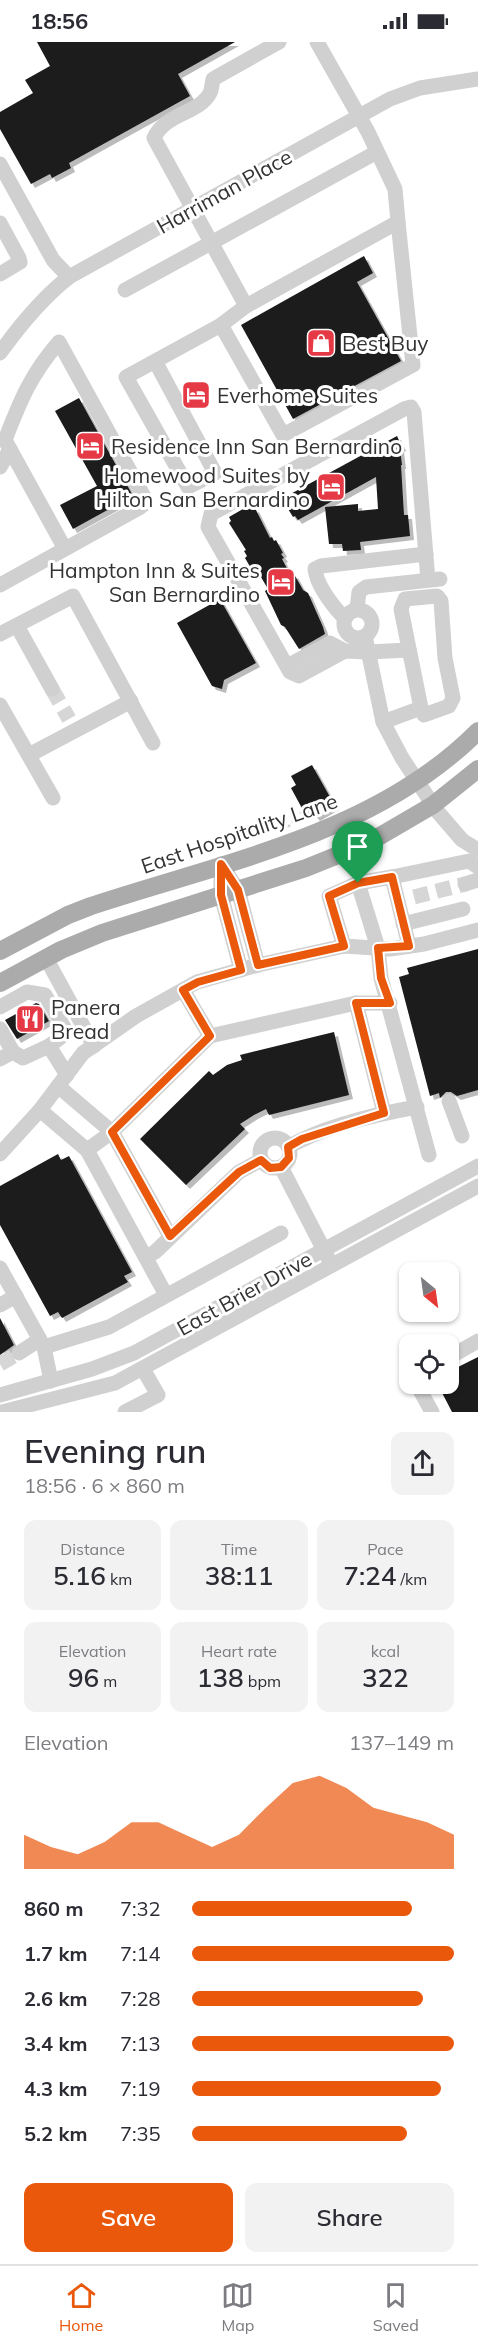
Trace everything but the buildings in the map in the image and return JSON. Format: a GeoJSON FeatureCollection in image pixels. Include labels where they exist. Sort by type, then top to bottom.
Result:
{"type":"FeatureCollection","features":[{"type":"Feature","properties":{"kind":"main road","name":"East Hospitality Lane"},"geometry":{"type":"LineString","coordinates":[[0,951],[76,912],[323,831],[357,815],[417,780],[478,731]]}},
{"type":"Feature","properties":{"kind":"main road"},"geometry":{"type":"LineString","coordinates":[[0,983],[46,958],[102,933],[306,868],[358,848],[402,825],[433,805],[478,769]]}},
{"type":"Feature","properties":{"kind":"street"},"geometry":{"type":"LineString","coordinates":[[246,306],[154,138],[159,127],[198,105],[209,94],[213,79],[279,42]]}},
{"type":"Feature","properties":{"kind":"street"},"geometry":{"type":"LineString","coordinates":[[221,325],[283,435],[413,365],[395,189],[321,43]]}},
{"type":"Feature","properties":{"kind":"street","name":"Harriman Place"},"geometry":{"type":"LineString","coordinates":[[0,353],[47,294],[69,277],[390,99],[420,88],[451,81],[478,79]]}},
{"type":"Feature","properties":{"kind":"street"},"geometry":{"type":"LineString","coordinates":[[125,290],[377,152]]}},
{"type":"Feature","properties":{"kind":"street"},"geometry":{"type":"LineString","coordinates":[[0,164],[53,260],[69,277]]}},
{"type":"Feature","properties":{"kind":"street"},"geometry":{"type":"LineString","coordinates":[[155,361],[215,472],[188,487],[126,376],[221,325],[246,306],[398,222]]}},
{"type":"Feature","properties":{"kind":"street"},"geometry":{"type":"LineString","coordinates":[[0,223],[20,262],[0,274]]}},
{"type":"Feature","properties":{"kind":"street"},"geometry":{"type":"LineString","coordinates":[[0,585],[65,549],[147,502],[59,342],[24,390],[5,440],[65,549]]}},
{"type":"Feature","properties":{"kind":"street"},"geometry":{"type":"LineString","coordinates":[[357,609],[359,592],[366,587],[434,580],[426,554],[414,412],[411,407],[212,514],[208,527],[290,672],[299,676],[345,651],[409,650]]}},
{"type":"Feature","properties":{"kind":"street"},"geometry":{"type":"LineString","coordinates":[[0,467],[10,449]]}},
{"type":"Feature","properties":{"kind":"street"},"geometry":{"type":"LineString","coordinates":[[345,619],[352,611],[363,610],[371,617],[372,628],[360,638],[349,635],[345,630],[345,619],[321,585],[315,569],[321,566],[426,554]]}},
{"type":"Feature","properties":{"kind":"street"},"geometry":{"type":"LineString","coordinates":[[0,634],[74,596],[153,743]]}},
{"type":"Feature","properties":{"kind":"street"},"geometry":{"type":"LineString","coordinates":[[437,596],[441,602],[445,658],[453,698],[449,706],[424,715],[421,708],[401,609],[405,599],[437,596]]}},
{"type":"Feature","properties":{"kind":"street"},"geometry":{"type":"LineString","coordinates":[[17,626],[52,688]]}},
{"type":"Feature","properties":{"kind":"street"},"geometry":{"type":"LineString","coordinates":[[365,636],[383,722],[402,758],[433,805],[462,840],[478,850]]}},
{"type":"Feature","properties":{"kind":"street"},"geometry":{"type":"LineString","coordinates":[[29,755],[72,725],[131,701]]}},
{"type":"Feature","properties":{"kind":"street"},"geometry":{"type":"LineString","coordinates":[[0,705],[53,798]]}},
{"type":"Feature","properties":{"kind":"street"},"geometry":{"type":"LineString","coordinates":[[383,722],[421,708]]}},
{"type":"Feature","properties":{"kind":"street"},"geometry":{"type":"LineString","coordinates":[[344,946],[329,896],[358,883],[469,861],[478,867]]}},
{"type":"Feature","properties":{"kind":"street"},"geometry":{"type":"LineString","coordinates":[[221,864],[229,892],[258,965]]}},
{"type":"Feature","properties":{"kind":"street"},"geometry":{"type":"LineString","coordinates":[[392,877],[409,946]]}},
{"type":"Feature","properties":{"kind":"street"},"geometry":{"type":"LineString","coordinates":[[358,883],[378,948],[381,978],[390,1003],[429,1155]]}},
{"type":"Feature","properties":{"kind":"street"},"geometry":{"type":"LineString","coordinates":[[229,892],[241,970]]}},
{"type":"Feature","properties":{"kind":"street"},"geometry":{"type":"LineString","coordinates":[[398,902],[414,897]]}},
{"type":"Feature","properties":{"kind":"street"},"geometry":{"type":"LineString","coordinates":[[404,924],[470,907]]}},
{"type":"Feature","properties":{"kind":"street"},"geometry":{"type":"LineString","coordinates":[[0,1154],[40,1110],[84,1053],[136,1016],[198,982],[258,965],[344,946],[378,948],[424,945],[478,930]]}},
{"type":"Feature","properties":{"kind":"street"},"geometry":{"type":"LineString","coordinates":[[46,958],[94,1046]]}},
{"type":"Feature","properties":{"kind":"street"},"geometry":{"type":"LineString","coordinates":[[183,990],[210,1036]]}},
{"type":"Feature","properties":{"kind":"street"},"geometry":{"type":"LineString","coordinates":[[0,1007],[27,992],[45,995],[65,1029],[61,1037],[49,1046],[24,1058],[7,1055],[0,1029]]}},
{"type":"Feature","properties":{"kind":"street"},"geometry":{"type":"LineString","coordinates":[[87,1150],[112,1132],[210,1036],[356,1003],[390,1003]]}},
{"type":"Feature","properties":{"kind":"street"},"geometry":{"type":"LineString","coordinates":[[356,1003],[384,1113]]}},
{"type":"Feature","properties":{"kind":"street"},"geometry":{"type":"LineString","coordinates":[[49,1046],[63,1080],[112,1132],[170,1236]]}},
{"type":"Feature","properties":{"kind":"street"},"geometry":{"type":"LineString","coordinates":[[449,1101],[462,1136]]}},
{"type":"Feature","properties":{"kind":"street"},"geometry":{"type":"LineString","coordinates":[[288,1147],[302,1139],[384,1113],[417,1107]]}},
{"type":"Feature","properties":{"kind":"street"},"geometry":{"type":"LineString","coordinates":[[40,1110],[87,1150],[166,1295]]}},
{"type":"Feature","properties":{"kind":"street"},"geometry":{"type":"LineString","coordinates":[[279,1139],[288,1147],[289,1158],[281,1167],[270,1168],[261,1160],[260,1149],[268,1140],[279,1139]]}},
{"type":"Feature","properties":{"kind":"street"},"geometry":{"type":"LineString","coordinates":[[146,1257],[155,1252],[239,1172],[261,1160]]}},
{"type":"Feature","properties":{"kind":"street","name":"East Brier Drive"},"geometry":{"type":"LineString","coordinates":[[0,1395],[92,1369],[134,1353],[478,1166]]}},
{"type":"Feature","properties":{"kind":"street"},"geometry":{"type":"LineString","coordinates":[[281,1167],[332,1266]]}},
{"type":"Feature","properties":{"kind":"street","name":"East Brier Drive"},"geometry":{"type":"LineString","coordinates":[[2,1412],[115,1383],[143,1370],[478,1186]]}},
{"type":"Feature","properties":{"kind":"street"},"geometry":{"type":"LineString","coordinates":[[19,1353],[41,1344],[109,1327],[281,1233]]}},
{"type":"Feature","properties":{"kind":"street"},"geometry":{"type":"LineString","coordinates":[[0,1270],[41,1344],[51,1381]]}},
{"type":"Feature","properties":{"kind":"street"},"geometry":{"type":"LineString","coordinates":[[0,1305],[16,1296]]}},
{"type":"Feature","properties":{"kind":"street"},"geometry":{"type":"LineString","coordinates":[[459,1352],[478,1341]]}},
{"type":"Feature","properties":{"kind":"street"},"geometry":{"type":"LineString","coordinates":[[125,1412],[158,1395],[143,1370]]}},
{"type":"Feature","properties":{"kind":"street"},"geometry":{"type":"LineString","coordinates":[[422,1394],[432,1412]]}},
{"type":"Feature","properties":{"kind":"path"},"geometry":{"type":"LineString","coordinates":[[286,830],[303,810]]}},
{"type":"Feature","properties":{"kind":"tunnel"},"geometry":{"type":"LineString","coordinates":[[52,689],[69,719]]}},
{"type":"Feature","properties":{"kind":"tunnel"},"geometry":{"type":"LineString","coordinates":[[414,897],[465,884]]}},
{"type":"Feature","properties":{"kind":"tunnel"},"geometry":{"type":"LineString","coordinates":[[0,1364],[19,1353]]}},
{"type":"Feature","properties":{"kind":"place","name":"Best Buy"},"geometry":{"type":"Point","coordinates":[321,343]}},
{"type":"Feature","properties":{"kind":"place","name":"Everhome Suites"},"geometry":{"type":"Point","coordinates":[196,395]}},
{"type":"Feature","properties":{"kind":"place","name":"Residence Inn San Bernardino"},"geometry":{"type":"Point","coordinates":[90,446]}},
{"type":"Feature","properties":{"kind":"place","name":"Homewood Suites by Hilton San Bernardino"},"geometry":{"type":"Point","coordinates":[331,487]}},
{"type":"Feature","properties":{"kind":"place","name":"Hampton Inn & Suites San Bernardino"},"geometry":{"type":"Point","coordinates":[281,582]}},
{"type":"Feature","properties":{"kind":"place","name":"Panera Bread"},"geometry":{"type":"Point","coordinates":[30,1019]}},
{"type":"Feature","properties":{"kind":"route"},"geometry":{"type":"LineString","coordinates":[[221,864],[238,890],[258,965],[344,946],[329,896],[358,883],[392,877],[409,946],[378,948],[381,978],[390,1003],[356,1003],[384,1113],[302,1139],[288,1147],[289,1158],[281,1167],[270,1168],[261,1160],[239,1172],[170,1236],[112,1132],[210,1036],[183,990],[198,982],[241,970],[221,895],[221,864]]}}]}
